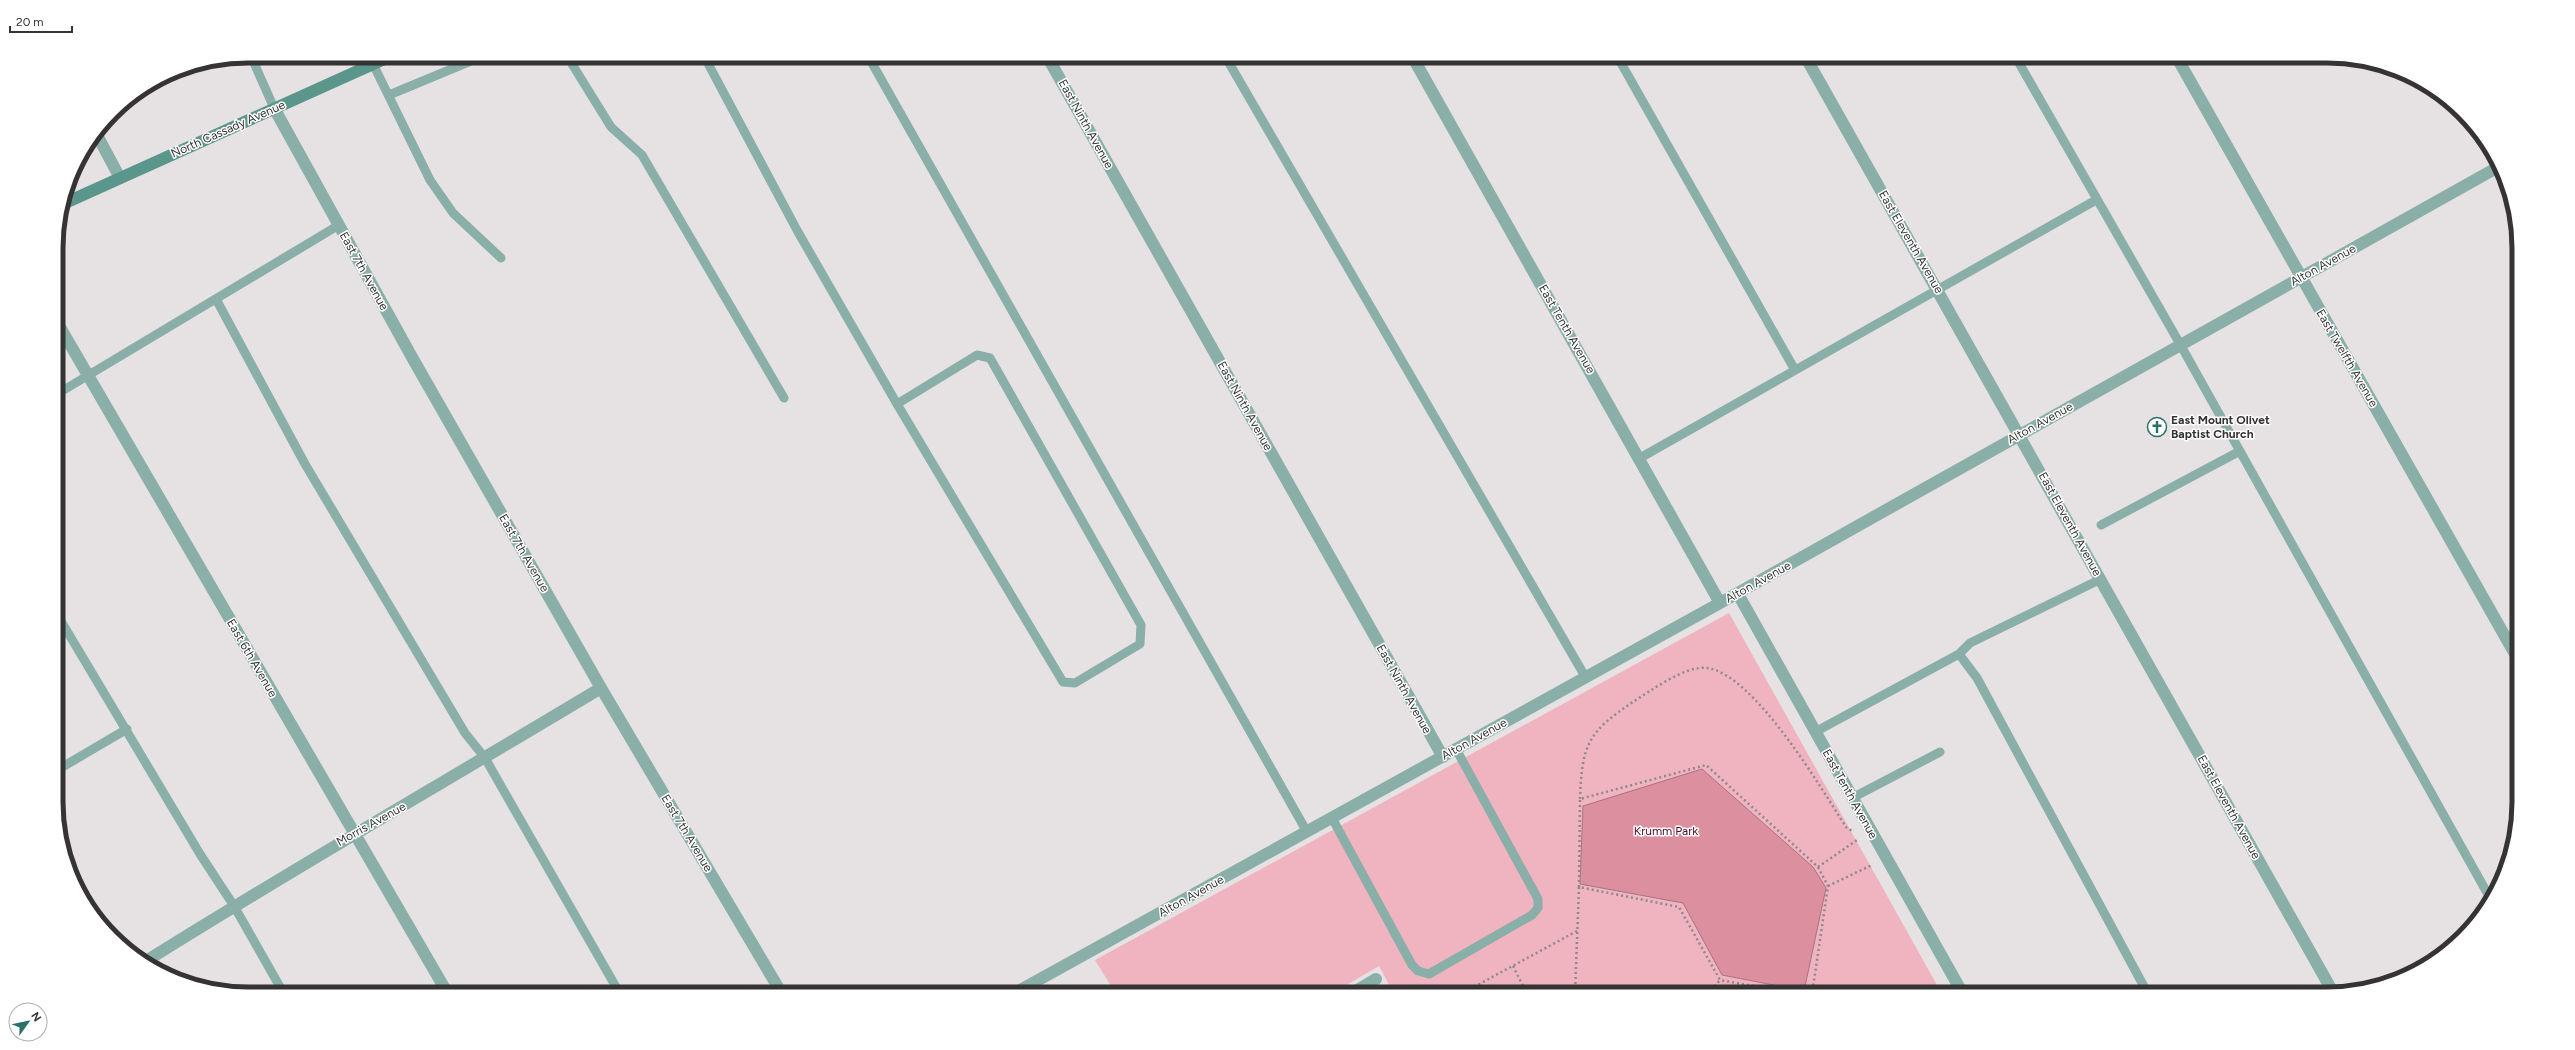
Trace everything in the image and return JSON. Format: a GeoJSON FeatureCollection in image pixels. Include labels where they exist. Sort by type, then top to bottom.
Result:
{"type":"FeatureCollection","features":[{"type":"Feature","properties":{"kind":"main road","name":"North Cassady Avenue"},"geometry":{"type":"LineString","coordinates":[[69,201],[373,64]]}},
{"type":"Feature","properties":{"kind":"street","name":"East Ninth Avenue"},"geometry":{"type":"LineString","coordinates":[[1051,63],[1443,757]]}},
{"type":"Feature","properties":{"kind":"street","name":"East Tenth Avenue"},"geometry":{"type":"LineString","coordinates":[[1416,63],[1640,458],[1720,603]]}},
{"type":"Feature","properties":{"kind":"street","name":"East Eleventh Avenue"},"geometry":{"type":"LineString","coordinates":[[1809,63],[2020,434],[2330,987]]}},
{"type":"Feature","properties":{"kind":"street","name":"East Twelfth Avenue"},"geometry":{"type":"LineString","coordinates":[[2180,63],[2512,649]]}},
{"type":"Feature","properties":{"kind":"street","name":"East 7th Avenue"},"geometry":{"type":"LineString","coordinates":[[274,108],[601,688],[778,987]]}},
{"type":"Feature","properties":{"kind":"street"},"geometry":{"type":"LineString","coordinates":[[99,138],[120,178]]}},
{"type":"Feature","properties":{"kind":"street","name":"Alton Avenue"},"geometry":{"type":"LineString","coordinates":[[1025,987],[1738,594],[2180,344],[2494,169]]}},
{"type":"Feature","properties":{"kind":"street","name":"East 6th Avenue"},"geometry":{"type":"LineString","coordinates":[[63,333],[354,835],[444,987]]}},
{"type":"Feature","properties":{"kind":"street","name":"East Tenth Avenue"},"geometry":{"type":"LineString","coordinates":[[1738,594],[1958,987]]}},
{"type":"Feature","properties":{"kind":"street","name":"Morris Avenue"},"geometry":{"type":"LineString","coordinates":[[150,959],[234,906],[601,688]]}},
{"type":"Feature","properties":{"kind":"street"},"geometry":{"type":"LineString","coordinates":[[1363,987],[1376,979]]}},
{"type":"Feature","properties":{"kind":"lane"},"geometry":{"type":"LineString","coordinates":[[254,63],[274,108]]}},
{"type":"Feature","properties":{"kind":"lane"},"geometry":{"type":"LineString","coordinates":[[389,95],[465,63]]}},
{"type":"Feature","properties":{"kind":"lane"},"geometry":{"type":"LineString","coordinates":[[571,63],[610,127],[642,155],[784,398]]}},
{"type":"Feature","properties":{"kind":"lane"},"geometry":{"type":"LineString","coordinates":[[708,63],[798,232],[897,404],[1063,682],[1074,684],[1140,644],[1142,625],[990,358],[978,355],[897,404]]}},
{"type":"Feature","properties":{"kind":"lane"},"geometry":{"type":"LineString","coordinates":[[872,63],[1307,832]]}},
{"type":"Feature","properties":{"kind":"lane"},"geometry":{"type":"LineString","coordinates":[[1229,63],[1586,678]]}},
{"type":"Feature","properties":{"kind":"lane"},"geometry":{"type":"LineString","coordinates":[[1621,63],[1795,370]]}},
{"type":"Feature","properties":{"kind":"lane"},"geometry":{"type":"LineString","coordinates":[[2019,63],[2096,200],[2180,344],[2488,894]]}},
{"type":"Feature","properties":{"kind":"lane"},"geometry":{"type":"LineString","coordinates":[[373,64],[430,180],[453,212],[501,258]]}},
{"type":"Feature","properties":{"kind":"lane"},"geometry":{"type":"LineString","coordinates":[[1640,458],[2096,200]]}},
{"type":"Feature","properties":{"kind":"lane"},"geometry":{"type":"LineString","coordinates":[[63,391],[339,225]]}},
{"type":"Feature","properties":{"kind":"lane"},"geometry":{"type":"LineString","coordinates":[[216,299],[305,464],[465,733],[485,758],[616,987]]}},
{"type":"Feature","properties":{"kind":"lane"},"geometry":{"type":"LineString","coordinates":[[2101,525],[2240,451]]}},
{"type":"Feature","properties":{"kind":"lane"},"geometry":{"type":"LineString","coordinates":[[1815,732],[1959,654],[1970,643],[2101,579]]}},
{"type":"Feature","properties":{"kind":"lane"},"geometry":{"type":"LineString","coordinates":[[63,624],[127,729],[200,854],[234,906],[280,987]]}},
{"type":"Feature","properties":{"kind":"lane"},"geometry":{"type":"LineString","coordinates":[[1959,654],[1977,678],[2144,987]]}},
{"type":"Feature","properties":{"kind":"lane"},"geometry":{"type":"LineString","coordinates":[[63,767],[127,729]]}},
{"type":"Feature","properties":{"kind":"lane"},"geometry":{"type":"LineString","coordinates":[[1332,818],[1412,965],[1418,971],[1429,974],[1532,915],[1538,908],[1538,898],[1456,749]]}},
{"type":"Feature","properties":{"kind":"lane"},"geometry":{"type":"LineString","coordinates":[[1852,798],[1940,752]]}},
{"type":"Feature","properties":{"kind":"path"},"geometry":{"type":"LineString","coordinates":[[1576,987],[1581,768],[1588,743],[1604,721],[1683,672],[1706,668],[1726,675],[1746,690],[1802,757],[1846,827],[1860,838],[1818,867]]}},
{"type":"Feature","properties":{"kind":"path"},"geometry":{"type":"LineString","coordinates":[[1580,799],[1706,765],[1818,867],[1828,886],[1813,987]]}},
{"type":"Feature","properties":{"kind":"path"},"geometry":{"type":"LineString","coordinates":[[1828,886],[1886,858]]}},
{"type":"Feature","properties":{"kind":"path"},"geometry":{"type":"LineString","coordinates":[[1579,887],[1679,907],[1720,980]]}},
{"type":"Feature","properties":{"kind":"path"},"geometry":{"type":"LineString","coordinates":[[1474,987],[1577,931]]}},
{"type":"Feature","properties":{"kind":"path"},"geometry":{"type":"LineString","coordinates":[[1513,966],[1524,987]]}},
{"type":"Feature","properties":{"kind":"path"},"geometry":{"type":"LineString","coordinates":[[1714,987],[1720,980]]}},
{"type":"Feature","properties":{"kind":"path"},"geometry":{"type":"LineString","coordinates":[[1720,980],[1759,987]]}},
{"type":"Feature","properties":{"kind":"green space","name":"Krumm Park"},"geometry":{"type":"Polygon","coordinates":[[[1729,613],[1938,987],[1390,987],[1379,966],[1343,987],[1112,987],[1095,960],[1729,613]]]}},
{"type":"Feature","properties":{"kind":"shaded area"},"geometry":{"type":"Polygon","coordinates":[[[1702,769],[1813,867],[1826,888],[1805,987],[1784,987],[1722,975],[1683,903],[1580,884],[1583,806],[1702,769]]]}},
{"type":"Feature","properties":{"kind":"place","name":"East Mount Olivet Baptist Church"},"geometry":{"type":"Point","coordinates":[2157,427]}}]}
